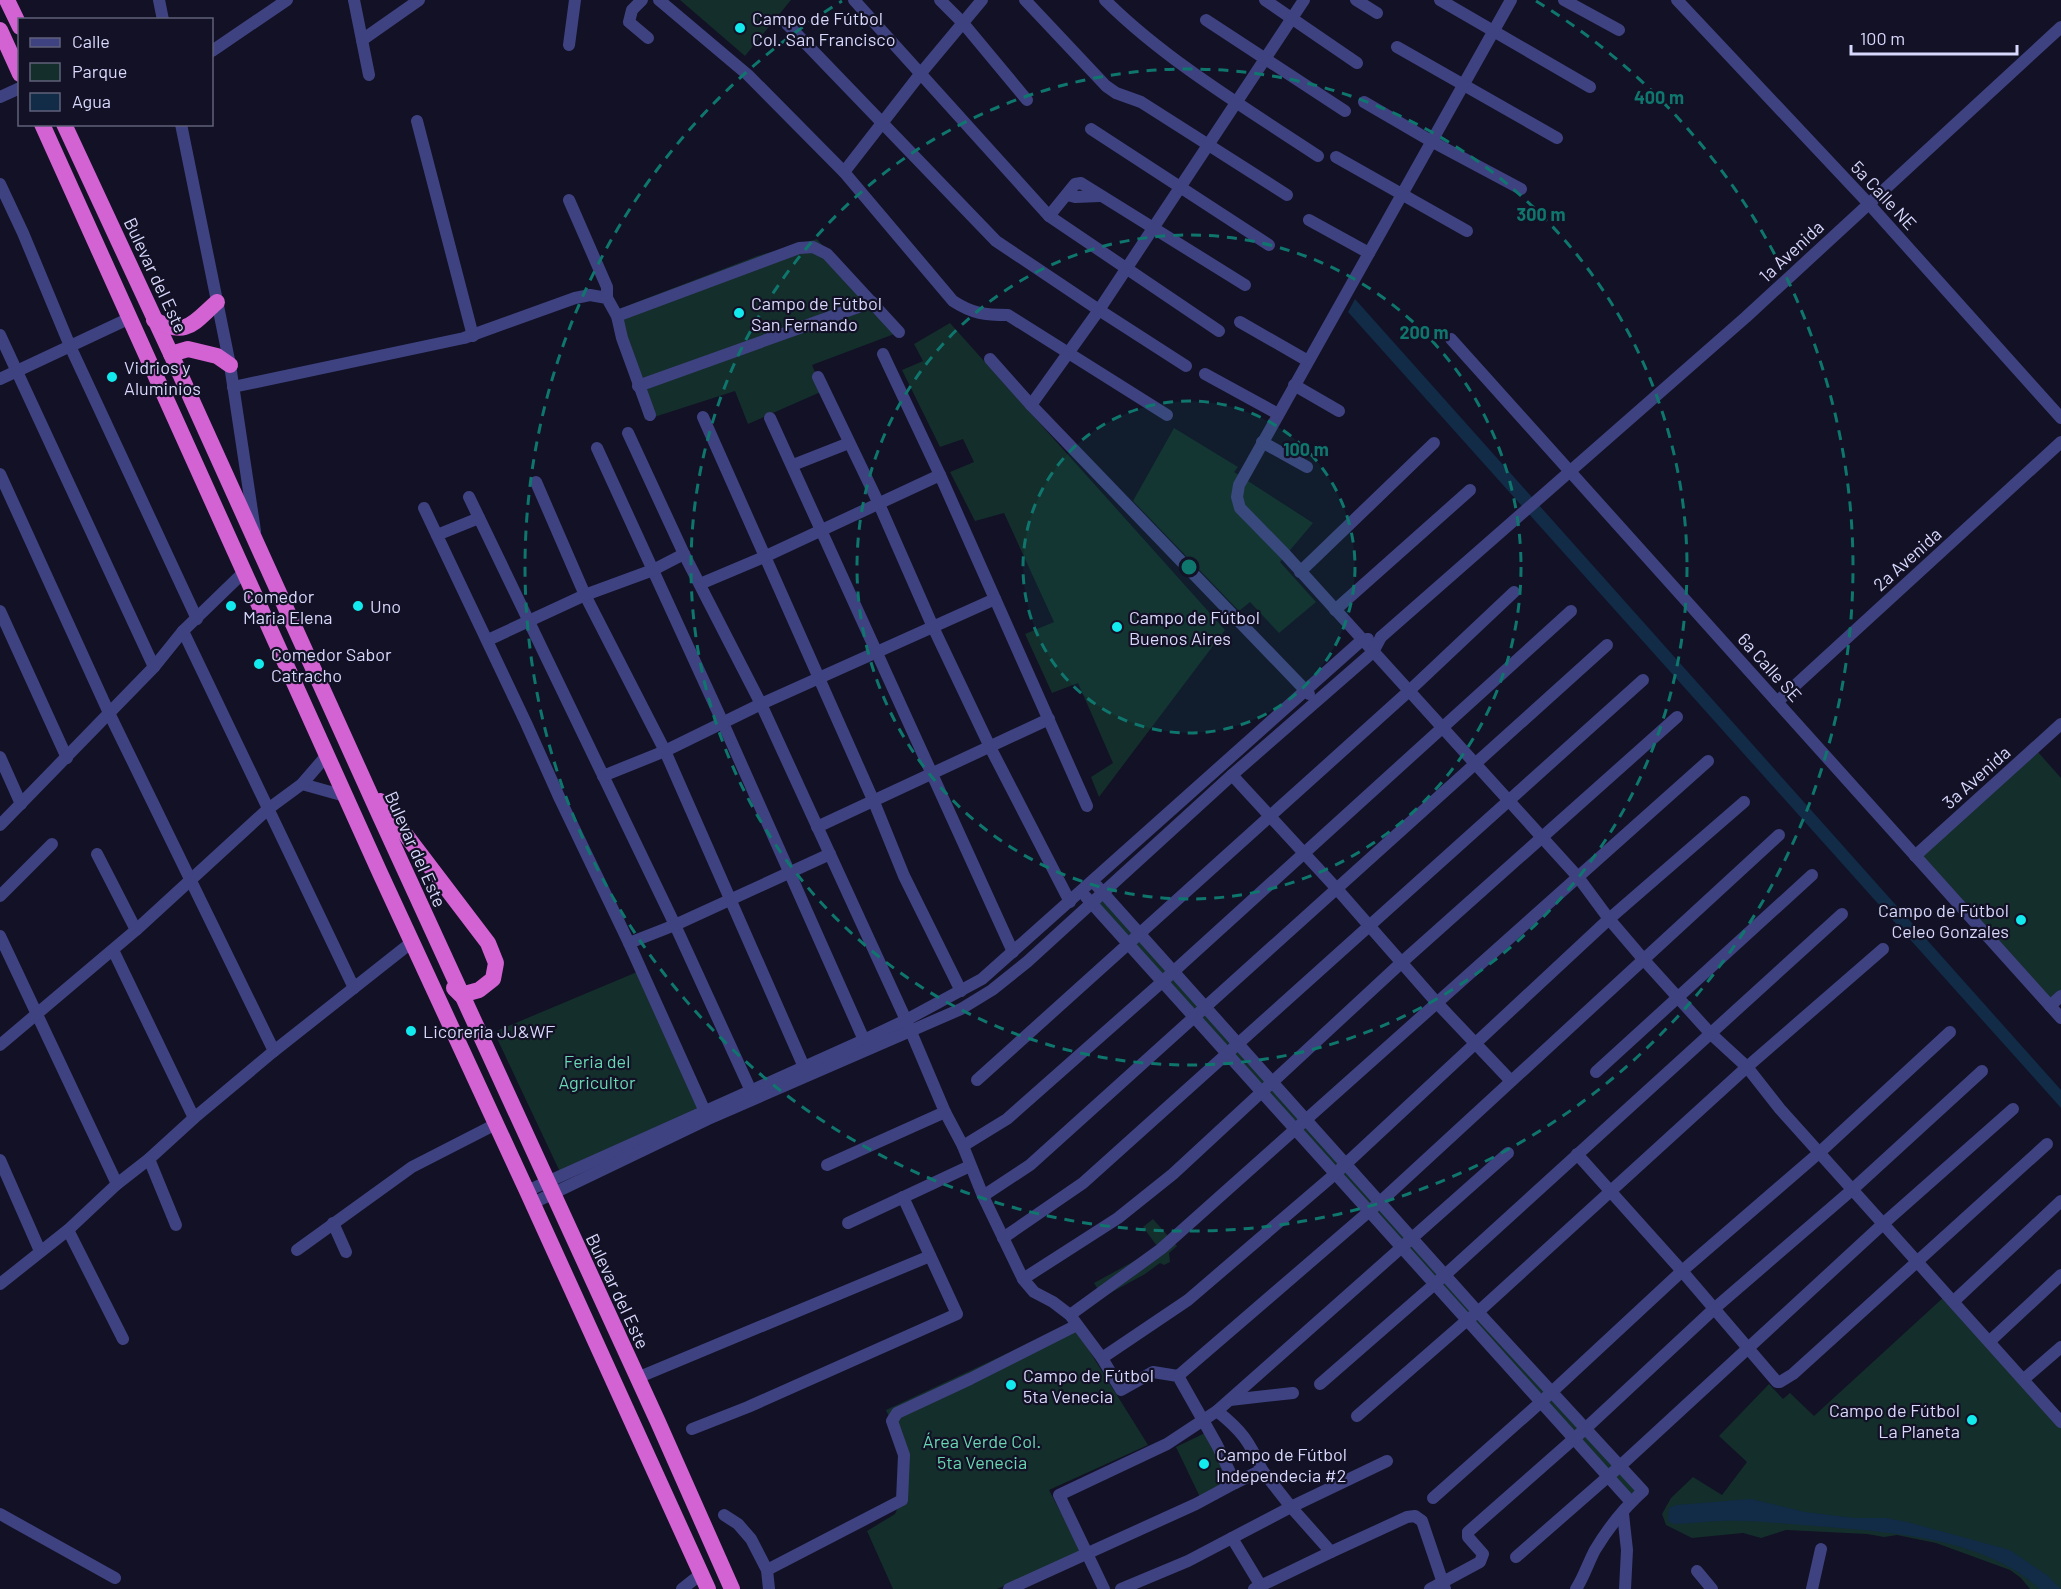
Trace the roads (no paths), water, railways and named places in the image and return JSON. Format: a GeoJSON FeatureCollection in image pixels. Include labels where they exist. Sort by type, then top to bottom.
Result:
{"type":"FeatureCollection","features":[{"type":"Feature","properties":{"kind":"highway"},"geometry":{"type":"LineString","coordinates":[[7,0],[18,23]]}},
{"type":"Feature","properties":{"kind":"highway"},"geometry":{"type":"LineString","coordinates":[[0,30],[18,70]]}},
{"type":"Feature","properties":{"kind":"highway"},"geometry":{"type":"LineString","coordinates":[[43,126],[345,796],[704,1582]]}},
{"type":"Feature","properties":{"kind":"highway","name":"Bulevar del Este"},"geometry":{"type":"LineString","coordinates":[[65,126],[171,354],[732,1589]]}},
{"type":"Feature","properties":{"kind":"highway"},"geometry":{"type":"LineString","coordinates":[[155,371],[171,354],[189,327],[217,302]]}},
{"type":"Feature","properties":{"kind":"highway"},"geometry":{"type":"LineString","coordinates":[[154,320],[171,328],[189,327]]}},
{"type":"Feature","properties":{"kind":"highway"},"geometry":{"type":"LineString","coordinates":[[171,354],[188,349],[217,356],[230,365]]}},
{"type":"Feature","properties":{"kind":"highway"},"geometry":{"type":"LineString","coordinates":[[362,776],[488,943],[496,963],[493,979],[478,990],[461,995],[440,974],[401,893],[380,873]]}},
{"type":"Feature","properties":{"kind":"street"},"geometry":{"type":"LineString","coordinates":[[159,0],[163,18]]}},
{"type":"Feature","properties":{"kind":"street"},"geometry":{"type":"LineString","coordinates":[[213,50],[287,0]]}},
{"type":"Feature","properties":{"kind":"street"},"geometry":{"type":"LineString","coordinates":[[354,0],[369,75]]}},
{"type":"Feature","properties":{"kind":"street"},"geometry":{"type":"LineString","coordinates":[[362,40],[419,0]]}},
{"type":"Feature","properties":{"kind":"street"},"geometry":{"type":"LineString","coordinates":[[569,45],[575,0]]}},
{"type":"Feature","properties":{"kind":"street"},"geometry":{"type":"LineString","coordinates":[[642,0],[632,10],[629,22],[648,38]]}},
{"type":"Feature","properties":{"kind":"street"},"geometry":{"type":"LineString","coordinates":[[659,0],[748,75],[844,172],[953,301],[967,310],[987,315],[1008,315],[1167,415]]}},
{"type":"Feature","properties":{"kind":"street"},"geometry":{"type":"LineString","coordinates":[[854,0],[1049,216],[1219,330]]}},
{"type":"Feature","properties":{"kind":"street"},"geometry":{"type":"LineString","coordinates":[[940,0],[963,23],[1027,100]]}},
{"type":"Feature","properties":{"kind":"street"},"geometry":{"type":"LineString","coordinates":[[844,172],[921,73],[982,0]]}},
{"type":"Feature","properties":{"kind":"street"},"geometry":{"type":"LineString","coordinates":[[1024,0],[1106,86],[1116,93],[1141,102],[1287,195]]}},
{"type":"Feature","properties":{"kind":"street"},"geometry":{"type":"LineString","coordinates":[[1105,0],[1143,34],[1237,102],[1318,156]]}},
{"type":"Feature","properties":{"kind":"street"},"geometry":{"type":"LineString","coordinates":[[1264,0],[1358,63]]}},
{"type":"Feature","properties":{"kind":"street"},"geometry":{"type":"LineString","coordinates":[[1031,405],[1099,310],[1304,0]]}},
{"type":"Feature","properties":{"kind":"street"},"geometry":{"type":"LineString","coordinates":[[1356,0],[1377,13]]}},
{"type":"Feature","properties":{"kind":"street"},"geometry":{"type":"LineString","coordinates":[[1440,0],[1590,87]]}},
{"type":"Feature","properties":{"kind":"street"},"geometry":{"type":"LineString","coordinates":[[1511,0],[1239,485],[1240,508],[1542,837],[1578,877],[1609,920],[1644,960],[1710,1033],[1747,1067],[1780,1109],[2060,1419]]}},
{"type":"Feature","properties":{"kind":"street"},"geometry":{"type":"LineString","coordinates":[[1564,0],[1619,30]]}},
{"type":"Feature","properties":{"kind":"street","name":"5a Calle NE"},"geometry":{"type":"LineString","coordinates":[[1677,0],[1869,204],[2061,418]]}},
{"type":"Feature","properties":{"kind":"street"},"geometry":{"type":"LineString","coordinates":[[1206,20],[1345,111]]}},
{"type":"Feature","properties":{"kind":"street"},"geometry":{"type":"LineString","coordinates":[[787,24],[996,241],[1186,366]]}},
{"type":"Feature","properties":{"kind":"street","name":"1a Avenida"},"geometry":{"type":"LineString","coordinates":[[1381,637],[1692,366],[2061,27]]}},
{"type":"Feature","properties":{"kind":"street"},"geometry":{"type":"LineString","coordinates":[[1397,47],[1557,138]]}},
{"type":"Feature","properties":{"kind":"street"},"geometry":{"type":"LineString","coordinates":[[0,98],[18,89]]}},
{"type":"Feature","properties":{"kind":"street"},"geometry":{"type":"LineString","coordinates":[[1364,102],[1521,189]]}},
{"type":"Feature","properties":{"kind":"street"},"geometry":{"type":"LineString","coordinates":[[417,121],[473,336]]}},
{"type":"Feature","properties":{"kind":"street"},"geometry":{"type":"LineString","coordinates":[[182,126],[230,365],[258,545]]}},
{"type":"Feature","properties":{"kind":"street"},"geometry":{"type":"LineString","coordinates":[[1091,129],[1269,245]]}},
{"type":"Feature","properties":{"kind":"street"},"geometry":{"type":"LineString","coordinates":[[1336,157],[1467,231]]}},
{"type":"Feature","properties":{"kind":"street"},"geometry":{"type":"LineString","coordinates":[[0,183],[70,346],[197,619]]}},
{"type":"Feature","properties":{"kind":"street"},"geometry":{"type":"LineString","coordinates":[[1049,216],[1075,184],[1081,183],[1245,285]]}},
{"type":"Feature","properties":{"kind":"street"},"geometry":{"type":"LineString","coordinates":[[569,200],[607,287],[607,297],[616,316],[638,386],[650,415]]}},
{"type":"Feature","properties":{"kind":"street"},"geometry":{"type":"LineString","coordinates":[[1309,220],[1368,253]]}},
{"type":"Feature","properties":{"kind":"street"},"geometry":{"type":"LineString","coordinates":[[616,316],[799,248],[813,247],[827,254],[899,332]]}},
{"type":"Feature","properties":{"kind":"street"},"geometry":{"type":"LineString","coordinates":[[233,387],[473,336],[574,298],[590,295],[607,297]]}},
{"type":"Feature","properties":{"kind":"street"},"geometry":{"type":"LineString","coordinates":[[638,386],[872,302]]}},
{"type":"Feature","properties":{"kind":"street"},"geometry":{"type":"LineString","coordinates":[[0,379],[130,318]]}},
{"type":"Feature","properties":{"kind":"street"},"geometry":{"type":"LineString","coordinates":[[1240,322],[1308,361]]}},
{"type":"Feature","properties":{"kind":"street"},"geometry":{"type":"LineString","coordinates":[[0,335],[154,667]]}},
{"type":"Feature","properties":{"kind":"street","name":"6a Calle SE"},"geometry":{"type":"LineString","coordinates":[[1451,339],[2061,1018]]}},
{"type":"Feature","properties":{"kind":"street"},"geometry":{"type":"LineString","coordinates":[[883,354],[940,475],[1087,806]]}},
{"type":"Feature","properties":{"kind":"street"},"geometry":{"type":"LineString","coordinates":[[990,359],[1031,405],[1316,702]]}},
{"type":"Feature","properties":{"kind":"street"},"geometry":{"type":"LineString","coordinates":[[1206,374],[1278,414]]}},
{"type":"Feature","properties":{"kind":"street"},"geometry":{"type":"LineString","coordinates":[[818,377],[990,747],[1070,902]]}},
{"type":"Feature","properties":{"kind":"street"},"geometry":{"type":"LineString","coordinates":[[1294,385],[1340,411]]}},
{"type":"Feature","properties":{"kind":"street"},"geometry":{"type":"LineString","coordinates":[[703,417],[874,802],[904,876],[962,991]]}},
{"type":"Feature","properties":{"kind":"street"},"geometry":{"type":"LineString","coordinates":[[770,417],[1013,952]]}},
{"type":"Feature","properties":{"kind":"street"},"geometry":{"type":"LineString","coordinates":[[628,433],[684,554],[761,704],[945,1112],[963,1146],[983,1196],[1023,1279],[1034,1292],[1053,1302],[1073,1320],[1102,1358],[1121,1390],[1153,1372],[1178,1376],[1380,1202],[1779,836]]}},
{"type":"Feature","properties":{"kind":"street"},"geometry":{"type":"LineString","coordinates":[[1262,442],[1307,466]]}},
{"type":"Feature","properties":{"kind":"street","name":"2a Avenida"},"geometry":{"type":"LineString","coordinates":[[1777,702],[2061,442]]}},
{"type":"Feature","properties":{"kind":"street"},"geometry":{"type":"LineString","coordinates":[[1300,572],[1434,443]]}},
{"type":"Feature","properties":{"kind":"street"},"geometry":{"type":"LineString","coordinates":[[793,465],[849,444]]}},
{"type":"Feature","properties":{"kind":"street"},"geometry":{"type":"LineString","coordinates":[[597,448],[864,1040]]}},
{"type":"Feature","properties":{"kind":"street"},"geometry":{"type":"LineString","coordinates":[[0,474],[108,713],[274,1051]]}},
{"type":"Feature","properties":{"kind":"street"},"geometry":{"type":"LineString","coordinates":[[700,584],[764,557],[940,475]]}},
{"type":"Feature","properties":{"kind":"street"},"geometry":{"type":"LineString","coordinates":[[536,482],[585,595],[665,751],[804,1066]]}},
{"type":"Feature","properties":{"kind":"street"},"geometry":{"type":"LineString","coordinates":[[1335,610],[1470,490]]}},
{"type":"Feature","properties":{"kind":"street"},"geometry":{"type":"LineString","coordinates":[[469,497],[675,925],[751,1091]]}},
{"type":"Feature","properties":{"kind":"street"},"geometry":{"type":"LineString","coordinates":[[424,508],[488,640],[706,1115]]}},
{"type":"Feature","properties":{"kind":"street"},"geometry":{"type":"LineString","coordinates":[[437,535],[479,518]]}},
{"type":"Feature","properties":{"kind":"street"},"geometry":{"type":"LineString","coordinates":[[488,640],[585,595],[653,570],[684,554]]}},
{"type":"Feature","properties":{"kind":"street"},"geometry":{"type":"LineString","coordinates":[[0,825],[154,667],[183,631],[245,571]]}},
{"type":"Feature","properties":{"kind":"street"},"geometry":{"type":"LineString","coordinates":[[977,1080],[1409,691],[1514,592]]}},
{"type":"Feature","properties":{"kind":"street"},"geometry":{"type":"LineString","coordinates":[[603,776],[665,751],[761,704],[995,599]]}},
{"type":"Feature","properties":{"kind":"street"},"geometry":{"type":"LineString","coordinates":[[0,610],[67,758]]}},
{"type":"Feature","properties":{"kind":"street"},"geometry":{"type":"LineString","coordinates":[[963,1146],[1007,1119],[1162,982],[1571,611]]}},
{"type":"Feature","properties":{"kind":"street"},"geometry":{"type":"LineString","coordinates":[[183,631],[354,988]]}},
{"type":"Feature","properties":{"kind":"street"},"geometry":{"type":"LineString","coordinates":[[530,1197],[706,1115],[908,1026],[982,979],[1362,640],[1381,637]]}},
{"type":"Feature","properties":{"kind":"street"},"geometry":{"type":"LineString","coordinates":[[706,1115],[804,1066],[864,1040],[961,1009],[992,990],[1027,962],[1232,775],[1373,652],[1381,637]]}},
{"type":"Feature","properties":{"kind":"street"},"geometry":{"type":"LineString","coordinates":[[983,1196],[1030,1165],[1607,645]]}},
{"type":"Feature","properties":{"kind":"street"},"geometry":{"type":"LineString","coordinates":[[1003,1238],[1083,1183],[1643,680]]}},
{"type":"Feature","properties":{"kind":"street"},"geometry":{"type":"LineString","coordinates":[[1023,1279],[1118,1218],[1173,1174],[1401,963],[1677,717]]}},
{"type":"Feature","properties":{"kind":"street"},"geometry":{"type":"LineString","coordinates":[[817,827],[1049,719]]}},
{"type":"Feature","properties":{"kind":"street","name":"3a Avenida"},"geometry":{"type":"LineString","coordinates":[[1916,856],[2061,724]]}},
{"type":"Feature","properties":{"kind":"street"},"geometry":{"type":"LineString","coordinates":[[0,1045],[136,930],[268,809],[302,784],[327,755]]}},
{"type":"Feature","properties":{"kind":"street"},"geometry":{"type":"LineString","coordinates":[[0,757],[21,804]]}},
{"type":"Feature","properties":{"kind":"street"},"geometry":{"type":"LineString","coordinates":[[767,1570],[902,1500],[904,1455],[892,1421],[897,1413],[1007,1361],[1073,1320],[1161,1249],[1708,762]]}},
{"type":"Feature","properties":{"kind":"street"},"geometry":{"type":"LineString","coordinates":[[1232,775],[1337,889],[1437,1004],[1511,1081]]}},
{"type":"Feature","properties":{"kind":"street"},"geometry":{"type":"LineString","coordinates":[[302,784],[345,796]]}},
{"type":"Feature","properties":{"kind":"street"},"geometry":{"type":"LineString","coordinates":[[1102,1358],[1188,1300],[1335,1174],[1609,920],[1744,802]]}},
{"type":"Feature","properties":{"kind":"street"},"geometry":{"type":"LineString","coordinates":[[0,896],[52,844]]}},
{"type":"Feature","properties":{"kind":"street"},"geometry":{"type":"LineString","coordinates":[[97,854],[136,930]]}},
{"type":"Feature","properties":{"kind":"street"},"geometry":{"type":"LineString","coordinates":[[629,944],[790,874],[830,854]]}},
{"type":"Feature","properties":{"kind":"street"},"geometry":{"type":"LineString","coordinates":[[1596,1072],[1812,875]]}},
{"type":"Feature","properties":{"kind":"street"},"geometry":{"type":"LineString","coordinates":[[1092,881],[1478,1312],[1643,1491],[1611,1525],[1594,1552],[1576,1589]]}},
{"type":"Feature","properties":{"kind":"street"},"geometry":{"type":"LineString","coordinates":[[1082,891],[1127,944],[1631,1502]]}},
{"type":"Feature","properties":{"kind":"street"},"geometry":{"type":"LineString","coordinates":[[1320,1384],[1445,1275],[1842,914]]}},
{"type":"Feature","properties":{"kind":"street"},"geometry":{"type":"LineString","coordinates":[[0,936],[117,1184]]}},
{"type":"Feature","properties":{"kind":"street"},"geometry":{"type":"LineString","coordinates":[[0,1284],[68,1230],[117,1184],[274,1051],[412,942]]}},
{"type":"Feature","properties":{"kind":"street"},"geometry":{"type":"LineString","coordinates":[[1357,1416],[1478,1312],[1747,1067],[1883,949]]}},
{"type":"Feature","properties":{"kind":"street"},"geometry":{"type":"LineString","coordinates":[[113,950],[194,1118]]}},
{"type":"Feature","properties":{"kind":"street"},"geometry":{"type":"LineString","coordinates":[[2050,1006],[2061,996]]}},
{"type":"Feature","properties":{"kind":"street"},"geometry":{"type":"LineString","coordinates":[[1433,1498],[1541,1402],[1551,1390],[1682,1270],[1820,1152],[1950,1032]]}},
{"type":"Feature","properties":{"kind":"street"},"geometry":{"type":"LineString","coordinates":[[1430,1589],[1444,1586],[1482,1559],[1483,1554],[1468,1537],[1468,1532],[1574,1439],[1715,1308],[1853,1189],[1982,1071]]}},
{"type":"Feature","properties":{"kind":"street"},"geometry":{"type":"LineString","coordinates":[[1516,1557],[1619,1467],[1748,1346],[2013,1109]]}},
{"type":"Feature","properties":{"kind":"street"},"geometry":{"type":"LineString","coordinates":[[827,1165],[945,1112]]}},
{"type":"Feature","properties":{"kind":"street"},"geometry":{"type":"LineString","coordinates":[[297,1250],[411,1167],[496,1124]]}},
{"type":"Feature","properties":{"kind":"street"},"geometry":{"type":"LineString","coordinates":[[1577,1154],[1682,1270],[1777,1382],[1783,1381],[2047,1144]]}},
{"type":"Feature","properties":{"kind":"street"},"geometry":{"type":"LineString","coordinates":[[1104,1589],[1059,1495],[1167,1444],[1217,1411],[1508,1153]]}},
{"type":"Feature","properties":{"kind":"street"},"geometry":{"type":"LineString","coordinates":[[149,1159],[176,1225]]}},
{"type":"Feature","properties":{"kind":"street"},"geometry":{"type":"LineString","coordinates":[[0,1160],[40,1251]]}},
{"type":"Feature","properties":{"kind":"street"},"geometry":{"type":"LineString","coordinates":[[848,1223],[970,1166]]}},
{"type":"Feature","properties":{"kind":"street"},"geometry":{"type":"LineString","coordinates":[[692,1429],[748,1407],[957,1314],[903,1197]]}},
{"type":"Feature","properties":{"kind":"street"},"geometry":{"type":"LineString","coordinates":[[1954,1301],[2061,1201]]}},
{"type":"Feature","properties":{"kind":"street"},"geometry":{"type":"LineString","coordinates":[[333,1222],[346,1252]]}},
{"type":"Feature","properties":{"kind":"street"},"geometry":{"type":"LineString","coordinates":[[68,1230],[123,1339]]}},
{"type":"Feature","properties":{"kind":"street"},"geometry":{"type":"LineString","coordinates":[[637,1378],[930,1256]]}},
{"type":"Feature","properties":{"kind":"street"},"geometry":{"type":"LineString","coordinates":[[1990,1341],[2061,1275]]}},
{"type":"Feature","properties":{"kind":"street"},"geometry":{"type":"LineString","coordinates":[[2024,1379],[2061,1347]]}},
{"type":"Feature","properties":{"kind":"street"},"geometry":{"type":"LineString","coordinates":[[1178,1376],[1234,1483]]}},
{"type":"Feature","properties":{"kind":"street"},"geometry":{"type":"LineString","coordinates":[[1229,1400],[1293,1393]]}},
{"type":"Feature","properties":{"kind":"street"},"geometry":{"type":"LineString","coordinates":[[1217,1411],[1238,1428],[1251,1446],[1262,1470],[1290,1507],[1331,1552]]}},
{"type":"Feature","properties":{"kind":"street"},"geometry":{"type":"LineString","coordinates":[[1121,1589],[1188,1561],[1290,1507],[1387,1461]]}},
{"type":"Feature","properties":{"kind":"street"},"geometry":{"type":"LineString","coordinates":[[1009,1589],[1088,1555],[1262,1470]]}},
{"type":"Feature","properties":{"kind":"street"},"geometry":{"type":"LineString","coordinates":[[0,1514],[115,1578]]}},
{"type":"Feature","properties":{"kind":"street"},"geometry":{"type":"LineString","coordinates":[[1623,1514],[1627,1550],[1625,1589]]}},
{"type":"Feature","properties":{"kind":"street"},"geometry":{"type":"LineString","coordinates":[[724,1515],[738,1524],[750,1539],[767,1570],[769,1589]]}},
{"type":"Feature","properties":{"kind":"street"},"geometry":{"type":"LineString","coordinates":[[1232,1538],[1257,1587],[1407,1517],[1415,1516],[1422,1521],[1444,1586]]}},
{"type":"Feature","properties":{"kind":"street"},"geometry":{"type":"LineString","coordinates":[[1812,1589],[1821,1550]]}},
{"type":"Feature","properties":{"kind":"street"},"geometry":{"type":"LineString","coordinates":[[1697,1571],[1712,1589]]}},
{"type":"Feature","properties":{"kind":"street"},"geometry":{"type":"LineString","coordinates":[[682,1589],[704,1582]]}},
{"type":"Feature","properties":{"kind":"water"},"geometry":{"type":"Polygon","coordinates":[[[1355,299],[2061,1090],[2061,1108],[1348,312],[1355,299]]]}},
{"type":"Feature","properties":{"kind":"water"},"geometry":{"type":"Polygon","coordinates":[[[1751,1499],[1805,1512],[1854,1518],[1886,1518],[1907,1522],[2010,1550],[2048,1576],[2061,1589],[2040,1589],[2017,1572],[1991,1558],[1934,1540],[1844,1528],[1735,1521],[1673,1524],[1668,1521],[1669,1508],[1676,1505],[1751,1499]]]}},
{"type":"Feature","properties":{"kind":"place","name":"Campo de Fútbol Col. San Francisco"},"geometry":{"type":"Point","coordinates":[740,28]}},
{"type":"Feature","properties":{"kind":"place","name":"Campo de Fútbol San Fernando"},"geometry":{"type":"Point","coordinates":[739,313]}},
{"type":"Feature","properties":{"kind":"place","name":"Vidrios y Aluminios"},"geometry":{"type":"Point","coordinates":[112,377]}},
{"type":"Feature","properties":{"kind":"place","name":"Comedor Maria Elena"},"geometry":{"type":"Point","coordinates":[231,606]}},
{"type":"Feature","properties":{"kind":"place","name":"Uno"},"geometry":{"type":"Point","coordinates":[358,606]}},
{"type":"Feature","properties":{"kind":"place","name":"Campo de Fútbol Buenos Aires"},"geometry":{"type":"Point","coordinates":[1117,627]}},
{"type":"Feature","properties":{"kind":"place","name":"Comedor Sabor Catracho"},"geometry":{"type":"Point","coordinates":[259,664]}},
{"type":"Feature","properties":{"kind":"place","name":"Campo de Fútbol Celeo Gonzales"},"geometry":{"type":"Point","coordinates":[2021,920]}},
{"type":"Feature","properties":{"kind":"place","name":"Licoreria JJ&WF"},"geometry":{"type":"Point","coordinates":[411,1031]}},
{"type":"Feature","properties":{"kind":"place","name":"Campo de Fútbol 5ta Venecia"},"geometry":{"type":"Point","coordinates":[1011,1385]}},
{"type":"Feature","properties":{"kind":"place","name":"Campo de Fútbol La Planeta"},"geometry":{"type":"Point","coordinates":[1972,1420]}},
{"type":"Feature","properties":{"kind":"place","name":"Campo de Fútbol Independecia #2"},"geometry":{"type":"Point","coordinates":[1204,1464]}},
{"type":"Feature","properties":{"kind":"park label","name":"Feria del Agricultor"},"geometry":{"type":"Point","coordinates":[597,1071]}},
{"type":"Feature","properties":{"kind":"park label","name":"Área Verde Col. 5ta Venecia"},"geometry":{"type":"Point","coordinates":[982,1451]}}]}
